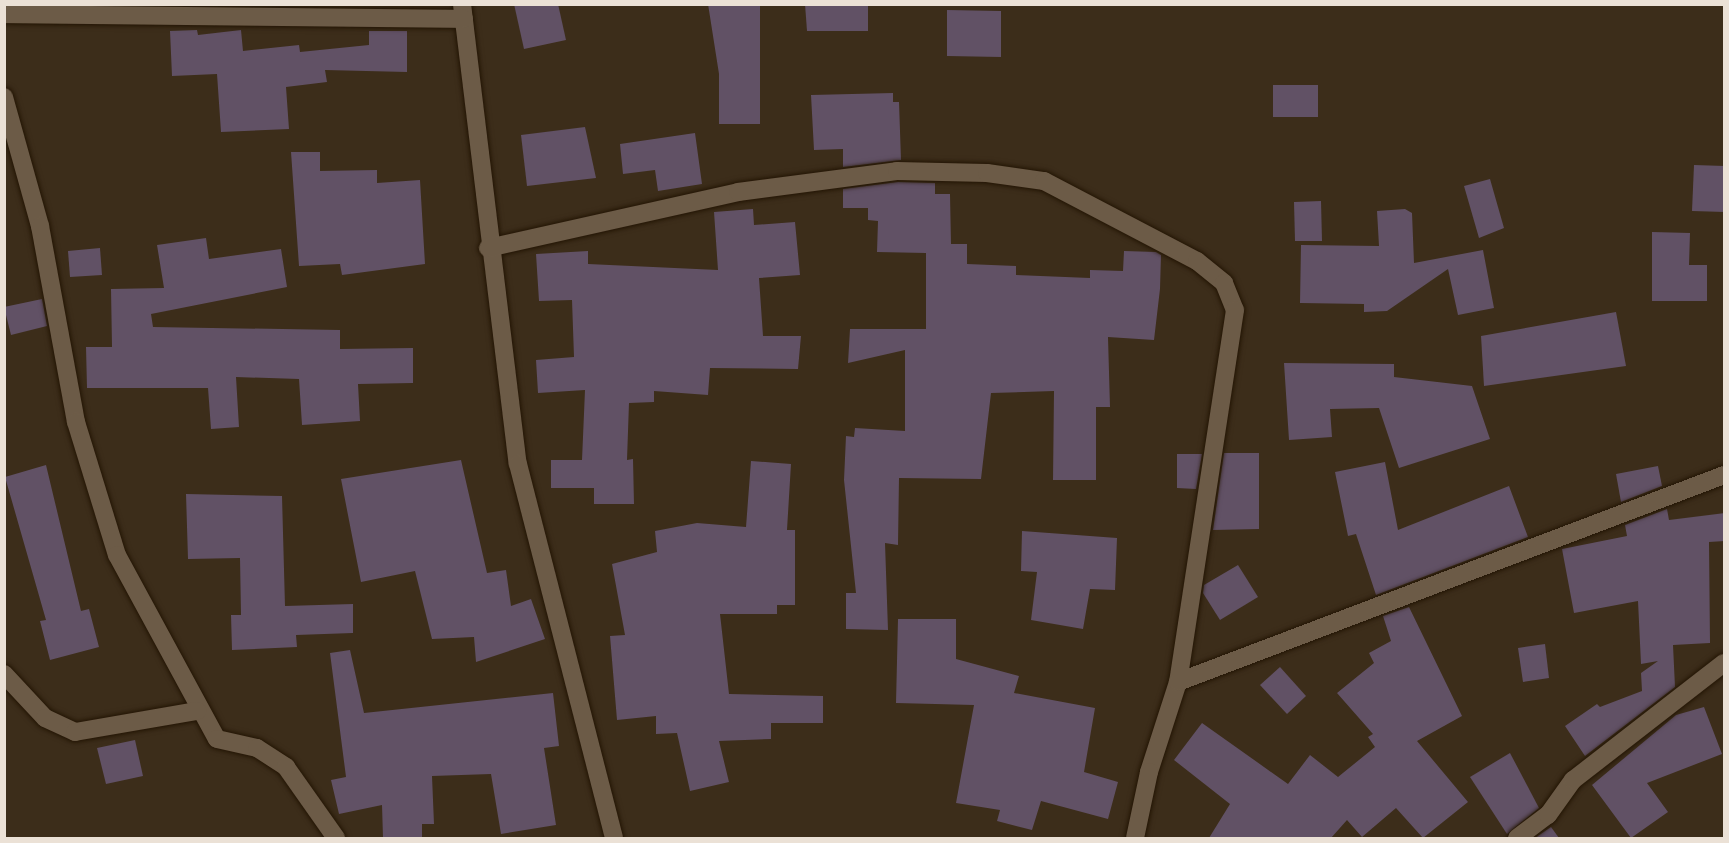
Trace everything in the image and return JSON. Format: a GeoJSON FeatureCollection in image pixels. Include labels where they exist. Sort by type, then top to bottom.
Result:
{"type":"FeatureCollection","features":[{"type":"Feature","properties":{"kind":"street"},"geometry":{"type":"LineString","coordinates":[[4,14],[463,12],[488,248],[518,464],[614,838]]}},
{"type":"Feature","properties":{"kind":"street"},"geometry":{"type":"LineString","coordinates":[[4,97],[40,226],[76,422],[117,555],[197,711],[217,739],[257,748],[286,766],[336,838]]}},
{"type":"Feature","properties":{"kind":"street"},"geometry":{"type":"LineString","coordinates":[[488,248],[738,192],[909,171],[987,173],[1044,182],[1197,261],[1224,283],[1235,310],[1178,682],[1149,772],[1135,838]]}},
{"type":"Feature","properties":{"kind":"street"},"geometry":{"type":"LineString","coordinates":[[1178,682],[1725,475]]}},
{"type":"Feature","properties":{"kind":"street"},"geometry":{"type":"LineString","coordinates":[[1517,838],[1548,815],[1573,780],[1725,663]]}},
{"type":"Feature","properties":{"kind":"street"},"geometry":{"type":"LineString","coordinates":[[4,674],[45,718],[75,732],[197,711]]}},
{"type":"Feature","properties":{"kind":"building"},"geometry":{"type":"Polygon","coordinates":[[[514,4],[558,4],[566,40],[524,49],[514,4]]]}},
{"type":"Feature","properties":{"kind":"building"},"geometry":{"type":"Polygon","coordinates":[[[708,4],[760,4],[760,124],[719,124],[719,74],[708,4]]]}},
{"type":"Feature","properties":{"kind":"building"},"geometry":{"type":"Polygon","coordinates":[[[805,4],[868,4],[868,31],[807,31],[805,4]]]}},
{"type":"Feature","properties":{"kind":"building"},"geometry":{"type":"Polygon","coordinates":[[[947,10],[1001,11],[1001,57],[947,56],[947,10]]]}},
{"type":"Feature","properties":{"kind":"building"},"geometry":{"type":"Polygon","coordinates":[[[197,30],[198,35],[241,30],[243,51],[299,45],[300,52],[369,45],[369,31],[407,31],[407,72],[325,70],[327,82],[286,87],[289,129],[221,132],[217,74],[172,76],[170,31],[197,30]]]}},
{"type":"Feature","properties":{"kind":"building"},"geometry":{"type":"Polygon","coordinates":[[[1273,85],[1318,85],[1318,117],[1273,117],[1273,85]]]}},
{"type":"Feature","properties":{"kind":"building"},"geometry":{"type":"Polygon","coordinates":[[[893,93],[893,102],[899,102],[901,160],[843,167],[843,149],[814,150],[811,95],[893,93]]]}},
{"type":"Feature","properties":{"kind":"building"},"geometry":{"type":"Polygon","coordinates":[[[585,127],[596,178],[527,186],[521,135],[585,127]]]}},
{"type":"Feature","properties":{"kind":"building"},"geometry":{"type":"Polygon","coordinates":[[[695,133],[702,184],[658,191],[655,170],[623,174],[620,144],[695,133]]]}},
{"type":"Feature","properties":{"kind":"building"},"geometry":{"type":"Polygon","coordinates":[[[291,152],[320,152],[320,171],[377,170],[377,183],[420,180],[425,264],[342,275],[340,264],[299,266],[291,152]]]}},
{"type":"Feature","properties":{"kind":"building"},"geometry":{"type":"Polygon","coordinates":[[[1694,165],[1725,166],[1725,212],[1692,211],[1694,165]]]}},
{"type":"Feature","properties":{"kind":"building"},"geometry":{"type":"Polygon","coordinates":[[[1490,179],[1504,228],[1479,238],[1464,186],[1490,179]]]}},
{"type":"Feature","properties":{"kind":"building"},"geometry":{"type":"Polygon","coordinates":[[[898,182],[935,183],[935,194],[950,194],[951,244],[967,244],[967,264],[1016,266],[1016,275],[1090,278],[1090,270],[1123,271],[1124,251],[1156,252],[1161,255],[1160,289],[1154,340],[1108,337],[1110,407],[1096,407],[1096,480],[1053,480],[1054,391],[991,393],[981,479],[899,478],[898,545],[885,543],[888,630],[846,629],[846,593],[856,593],[844,480],[846,436],[854,437],[855,428],[905,431],[905,350],[848,363],[850,329],[926,329],[926,253],[877,252],[878,221],[868,220],[868,208],[843,208],[843,189],[898,182]]]}},
{"type":"Feature","properties":{"kind":"building"},"geometry":{"type":"Polygon","coordinates":[[[1321,201],[1322,241],[1295,241],[1294,202],[1321,201]]]}},
{"type":"Feature","properties":{"kind":"building"},"geometry":{"type":"Polygon","coordinates":[[[753,209],[754,225],[795,222],[800,275],[759,278],[763,336],[801,336],[798,369],[710,368],[708,395],[654,391],[654,402],[629,403],[627,460],[633,459],[634,504],[594,504],[594,488],[551,488],[551,460],[582,460],[585,390],[538,393],[536,360],[574,357],[572,300],[539,301],[536,254],[588,251],[588,264],[718,270],[714,212],[753,209]]]}},
{"type":"Feature","properties":{"kind":"building"},"geometry":{"type":"Polygon","coordinates":[[[1405,209],[1412,213],[1414,263],[1483,250],[1494,308],[1458,315],[1448,269],[1387,311],[1364,312],[1364,304],[1300,303],[1301,245],[1379,246],[1377,211],[1405,209]]]}},
{"type":"Feature","properties":{"kind":"building"},"geometry":{"type":"Polygon","coordinates":[[[1652,232],[1690,233],[1689,265],[1707,265],[1707,301],[1652,301],[1652,232]]]}},
{"type":"Feature","properties":{"kind":"building"},"geometry":{"type":"Polygon","coordinates":[[[206,238],[209,259],[281,249],[287,287],[151,314],[153,327],[340,330],[340,349],[413,348],[413,383],[358,384],[360,421],[302,425],[299,379],[236,377],[239,427],[211,429],[208,388],[87,388],[86,347],[112,347],[111,289],[164,288],[157,245],[206,238]]]}},
{"type":"Feature","properties":{"kind":"building"},"geometry":{"type":"Polygon","coordinates":[[[100,248],[102,275],[70,277],[68,251],[100,248]]]}},
{"type":"Feature","properties":{"kind":"building"},"geometry":{"type":"Polygon","coordinates":[[[42,299],[47,326],[11,335],[4,307],[42,299]]]}},
{"type":"Feature","properties":{"kind":"building"},"geometry":{"type":"Polygon","coordinates":[[[1616,312],[1626,366],[1484,386],[1481,336],[1616,312]]]}},
{"type":"Feature","properties":{"kind":"building"},"geometry":{"type":"Polygon","coordinates":[[[1284,363],[1394,364],[1394,377],[1472,386],[1490,439],[1399,468],[1379,408],[1330,409],[1332,437],[1289,440],[1284,363]]]}},
{"type":"Feature","properties":{"kind":"building"},"geometry":{"type":"Polygon","coordinates":[[[1224,453],[1259,453],[1259,529],[1213,530],[1224,453]]]}},
{"type":"Feature","properties":{"kind":"building"},"geometry":{"type":"Polygon","coordinates":[[[1177,454],[1202,454],[1196,489],[1177,488],[1177,454]]]}},
{"type":"Feature","properties":{"kind":"building"},"geometry":{"type":"Polygon","coordinates":[[[461,460],[487,573],[506,570],[511,606],[531,599],[545,639],[476,662],[474,637],[432,639],[415,571],[361,582],[341,479],[461,460]]]}},
{"type":"Feature","properties":{"kind":"building"},"geometry":{"type":"Polygon","coordinates":[[[751,461],[791,464],[787,530],[795,530],[795,605],[777,605],[777,614],[720,614],[729,694],[823,696],[823,723],[771,723],[771,739],[719,741],[729,782],[690,791],[677,733],[656,734],[656,716],[617,720],[610,636],[625,635],[612,564],[657,552],[655,531],[697,523],[746,527],[751,461]]]}},
{"type":"Feature","properties":{"kind":"building"},"geometry":{"type":"Polygon","coordinates":[[[1385,462],[1398,530],[1509,486],[1528,537],[1376,595],[1356,534],[1348,536],[1335,472],[1385,462]]]}},
{"type":"Feature","properties":{"kind":"building"},"geometry":{"type":"Polygon","coordinates":[[[46,465],[81,611],[89,609],[99,647],[50,660],[40,621],[46,620],[5,477],[46,465]]]}},
{"type":"Feature","properties":{"kind":"building"},"geometry":{"type":"Polygon","coordinates":[[[1658,466],[1662,486],[1621,502],[1616,474],[1658,466]]]}},
{"type":"Feature","properties":{"kind":"building"},"geometry":{"type":"Polygon","coordinates":[[[186,494],[282,496],[285,606],[353,604],[353,633],[296,635],[297,647],[232,650],[231,615],[241,615],[240,558],[188,559],[186,494]]]}},
{"type":"Feature","properties":{"kind":"building"},"geometry":{"type":"Polygon","coordinates":[[[1667,509],[1669,520],[1725,513],[1725,541],[1709,542],[1710,643],[1673,645],[1675,687],[1585,756],[1565,726],[1597,704],[1600,707],[1642,691],[1641,673],[1658,661],[1641,664],[1638,601],[1574,613],[1562,549],[1627,536],[1625,525],[1667,509]]]}},
{"type":"Feature","properties":{"kind":"building"},"geometry":{"type":"Polygon","coordinates":[[[1022,531],[1117,538],[1115,590],[1090,589],[1083,629],[1031,620],[1037,572],[1021,571],[1022,531]]]}},
{"type":"Feature","properties":{"kind":"building"},"geometry":{"type":"Polygon","coordinates":[[[1238,565],[1258,597],[1220,620],[1203,593],[1204,585],[1238,565]]]}},
{"type":"Feature","properties":{"kind":"building"},"geometry":{"type":"Polygon","coordinates":[[[1409,607],[1462,716],[1417,741],[1468,802],[1423,838],[1396,808],[1362,837],[1347,820],[1331,838],[1209,838],[1230,804],[1174,760],[1202,723],[1288,784],[1310,755],[1338,777],[1375,747],[1368,737],[1373,734],[1337,693],[1374,663],[1369,653],[1391,641],[1383,616],[1409,607]]]}},
{"type":"Feature","properties":{"kind":"building"},"geometry":{"type":"Polygon","coordinates":[[[898,619],[956,619],[956,659],[1019,676],[1014,693],[1095,708],[1084,772],[1118,782],[1108,819],[1041,801],[1032,830],[997,821],[1000,810],[956,803],[974,705],[896,703],[898,619]]]}},
{"type":"Feature","properties":{"kind":"building"},"geometry":{"type":"Polygon","coordinates":[[[1545,644],[1549,678],[1523,682],[1518,648],[1545,644]]]}},
{"type":"Feature","properties":{"kind":"building"},"geometry":{"type":"Polygon","coordinates":[[[350,650],[364,713],[553,693],[559,746],[544,748],[556,825],[501,834],[491,774],[432,776],[434,824],[422,824],[422,838],[383,838],[382,805],[339,814],[331,780],[346,777],[330,653],[350,650]]]}},
{"type":"Feature","properties":{"kind":"building"},"geometry":{"type":"Polygon","coordinates":[[[1280,667],[1306,696],[1287,714],[1260,685],[1280,667]]]}},
{"type":"Feature","properties":{"kind":"building"},"geometry":{"type":"Polygon","coordinates":[[[1704,707],[1722,754],[1647,783],[1668,812],[1631,838],[1592,785],[1676,715],[1704,707]]]}},
{"type":"Feature","properties":{"kind":"building"},"geometry":{"type":"Polygon","coordinates":[[[135,740],[143,776],[106,784],[97,748],[135,740]]]}},
{"type":"Feature","properties":{"kind":"building"},"geometry":{"type":"Polygon","coordinates":[[[1510,753],[1539,808],[1507,834],[1470,777],[1510,753]]]}},
{"type":"Feature","properties":{"kind":"building"},"geometry":{"type":"Polygon","coordinates":[[[1551,827],[1559,838],[1535,838],[1551,827]]]}}]}
